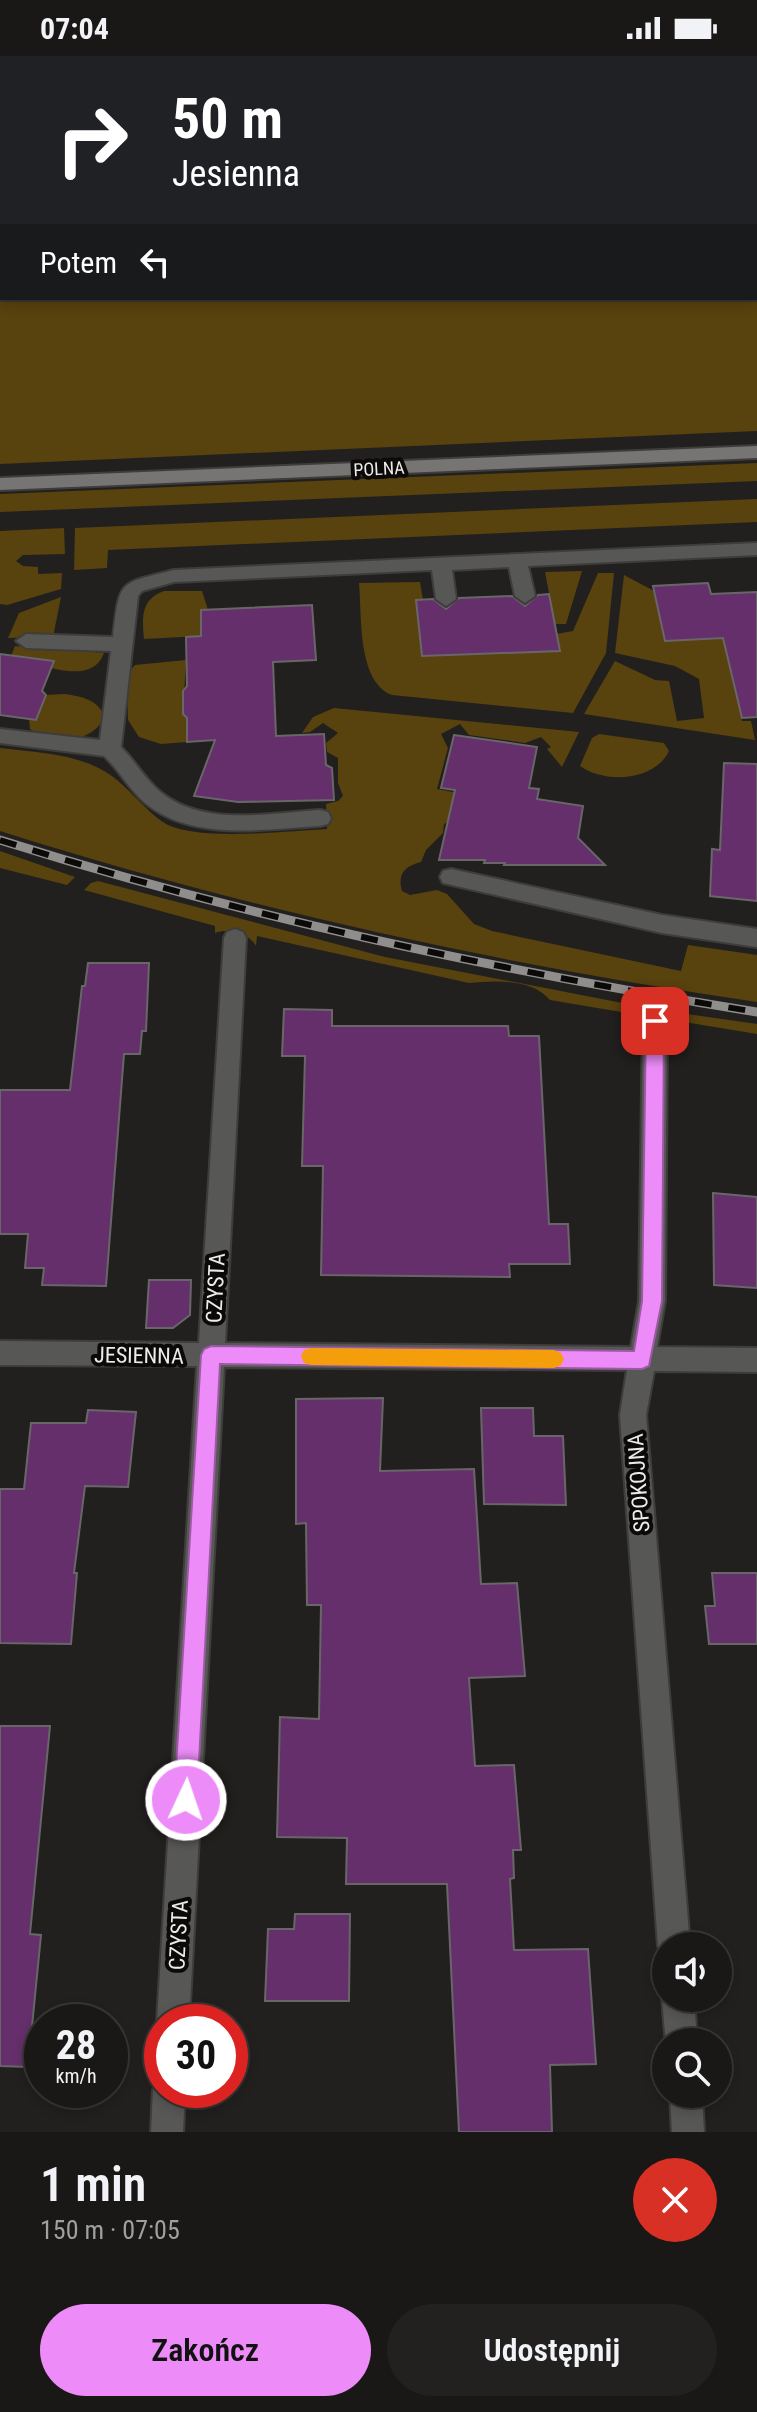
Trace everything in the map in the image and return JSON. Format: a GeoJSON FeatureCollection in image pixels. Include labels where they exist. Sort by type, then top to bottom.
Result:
{"type":"FeatureCollection","features":[{"type":"Feature","properties":{"kind":"street","name":"POLNA"},"geometry":{"type":"LineString","coordinates":[[0,484],[757,452]]}},
{"type":"Feature","properties":{"kind":"street"},"geometry":{"type":"LineString","coordinates":[[110,749],[128,594],[135,586],[158,579],[757,549]]}},
{"type":"Feature","properties":{"kind":"street"},"geometry":{"type":"LineString","coordinates":[[517,561],[525,596]]}},
{"type":"Feature","properties":{"kind":"street"},"geometry":{"type":"LineString","coordinates":[[441,564],[446,599]]}},
{"type":"Feature","properties":{"kind":"street"},"geometry":{"type":"LineString","coordinates":[[26,641],[122,644]]}},
{"type":"Feature","properties":{"kind":"street"},"geometry":{"type":"LineString","coordinates":[[0,736],[110,749],[153,798],[175,813],[219,821],[320,818]]}},
{"type":"Feature","properties":{"kind":"street"},"geometry":{"type":"LineString","coordinates":[[451,877],[662,924],[757,938]]}},
{"type":"Feature","properties":{"kind":"street","name":"CZYSTA"},"geometry":{"type":"LineString","coordinates":[[174,2004],[235,938]]}},
{"type":"Feature","properties":{"kind":"street","name":"SPOKOJNA"},"geometry":{"type":"LineString","coordinates":[[655,1021],[652,1301],[633,1415],[673,1932]]}},
{"type":"Feature","properties":{"kind":"street","name":"JESIENNA"},"geometry":{"type":"LineString","coordinates":[[0,1353],[757,1360]]}},
{"type":"Feature","properties":{"kind":"street"},"geometry":{"type":"LineString","coordinates":[[167,2132],[168,2108]]}},
{"type":"Feature","properties":{"kind":"street"},"geometry":{"type":"LineString","coordinates":[[687,2108],[688,2132]]}},
{"type":"Feature","properties":{"kind":"shaded area"},"geometry":{"type":"Polygon","coordinates":[[[0,300],[757,300],[757,431],[0,464],[0,300]]]}},
{"type":"Feature","properties":{"kind":"shaded area"},"geometry":{"type":"Polygon","coordinates":[[[757,463],[757,481],[0,512],[0,494],[757,463]]]}},
{"type":"Feature","properties":{"kind":"shaded area"},"geometry":{"type":"Polygon","coordinates":[[[757,499],[757,522],[108,550],[107,568],[74,570],[75,528],[757,499]]]}},
{"type":"Feature","properties":{"kind":"shaded area"},"geometry":{"type":"Polygon","coordinates":[[[64,528],[65,554],[23,555],[16,561],[23,566],[38,567],[38,574],[62,573],[61,589],[7,605],[0,604],[0,531],[64,528]]]}},
{"type":"Feature","properties":{"kind":"shaded area"},"geometry":{"type":"Polygon","coordinates":[[[582,571],[566,624],[555,624],[545,572],[582,571]]]}},
{"type":"Feature","properties":{"kind":"shaded area"},"geometry":{"type":"Polygon","coordinates":[[[598,573],[614,573],[606,653],[573,713],[392,695],[372,677],[364,646],[359,583],[420,582],[423,600],[417,605],[421,651],[430,656],[552,651],[559,646],[556,634],[573,631],[598,573]]]}},
{"type":"Feature","properties":{"kind":"shaded area"},"geometry":{"type":"Polygon","coordinates":[[[624,575],[654,591],[673,641],[722,636],[725,646],[729,647],[742,721],[751,721],[755,740],[584,714],[615,661],[655,680],[669,681],[677,721],[704,718],[699,679],[675,666],[615,653],[624,575]]]}},
{"type":"Feature","properties":{"kind":"shaded area"},"geometry":{"type":"Polygon","coordinates":[[[164,591],[202,591],[208,610],[201,615],[201,636],[144,639],[143,616],[147,604],[156,594],[164,591]]]}},
{"type":"Feature","properties":{"kind":"shaded area"},"geometry":{"type":"Polygon","coordinates":[[[61,597],[53,637],[8,638],[19,613],[61,597]]]}},
{"type":"Feature","properties":{"kind":"shaded area"},"geometry":{"type":"Polygon","coordinates":[[[15,646],[104,653],[97,664],[88,670],[62,670],[11,656],[15,646]]]}},
{"type":"Feature","properties":{"kind":"shaded area"},"geometry":{"type":"Polygon","coordinates":[[[186,660],[183,714],[187,718],[187,742],[161,744],[139,737],[128,720],[127,674],[135,665],[186,660]]]}},
{"type":"Feature","properties":{"kind":"shaded area"},"geometry":{"type":"Polygon","coordinates":[[[65,694],[93,702],[105,716],[99,725],[82,737],[72,739],[50,738],[30,729],[29,719],[46,695],[65,694]]]}},
{"type":"Feature","properties":{"kind":"shaded area"},"geometry":{"type":"Polygon","coordinates":[[[334,708],[579,732],[562,767],[547,749],[551,747],[541,737],[525,743],[469,735],[460,724],[441,734],[448,748],[437,789],[458,793],[452,820],[444,824],[443,833],[426,850],[421,862],[404,872],[402,891],[410,895],[437,890],[447,894],[474,924],[492,931],[681,971],[688,945],[757,955],[757,1002],[566,971],[375,932],[186,885],[0,831],[0,748],[46,753],[90,764],[117,780],[162,821],[183,830],[246,834],[327,829],[326,804],[343,796],[338,783],[338,758],[327,752],[326,743],[338,733],[323,723],[310,732],[302,733],[313,717],[334,708]]]}},
{"type":"Feature","properties":{"kind":"shaded area"},"geometry":{"type":"Polygon","coordinates":[[[599,734],[664,743],[669,751],[653,769],[641,774],[602,775],[580,766],[592,738],[599,734]]]}},
{"type":"Feature","properties":{"kind":"shaded area"},"geometry":{"type":"Polygon","coordinates":[[[0,851],[75,877],[67,885],[0,868],[0,851]]]}},
{"type":"Feature","properties":{"kind":"shaded area"},"geometry":{"type":"Polygon","coordinates":[[[98,881],[385,957],[643,1007],[648,1014],[633,1024],[633,1014],[550,1000],[523,984],[469,983],[257,936],[256,946],[238,933],[215,933],[215,926],[84,890],[98,881]]]}},
{"type":"Feature","properties":{"kind":"shaded area"},"geometry":{"type":"Polygon","coordinates":[[[659,1010],[757,1024],[757,1034],[678,1021],[678,1037],[672,1023],[658,1019],[659,1010]]]}},
{"type":"Feature","properties":{"kind":"building"},"geometry":{"type":"Polygon","coordinates":[[[708,583],[711,594],[757,592],[757,717],[742,718],[723,638],[665,641],[653,586],[708,583]]]}},
{"type":"Feature","properties":{"kind":"building"},"geometry":{"type":"Polygon","coordinates":[[[549,594],[560,651],[422,656],[416,600],[433,599],[446,609],[459,598],[512,596],[525,606],[538,595],[549,594]]]}},
{"type":"Feature","properties":{"kind":"building"},"geometry":{"type":"Polygon","coordinates":[[[312,605],[316,660],[273,662],[276,736],[324,734],[326,765],[332,768],[334,800],[238,802],[194,796],[215,740],[187,742],[187,718],[183,714],[183,691],[187,686],[186,637],[201,636],[201,610],[312,605]]]}},
{"type":"Feature","properties":{"kind":"building"},"geometry":{"type":"Polygon","coordinates":[[[0,654],[54,661],[42,691],[46,695],[36,720],[0,715],[0,654]]]}},
{"type":"Feature","properties":{"kind":"building"},"geometry":{"type":"Polygon","coordinates":[[[454,735],[537,747],[529,788],[539,789],[537,799],[583,806],[578,838],[605,865],[504,865],[484,863],[485,860],[439,860],[455,790],[441,788],[454,735]]]}},
{"type":"Feature","properties":{"kind":"building"},"geometry":{"type":"Polygon","coordinates":[[[724,763],[757,764],[757,901],[710,896],[712,849],[720,850],[724,763]]]}},
{"type":"Feature","properties":{"kind":"building"},"geometry":{"type":"Polygon","coordinates":[[[88,963],[149,963],[146,1031],[142,1031],[140,1054],[124,1054],[106,1286],[42,1285],[44,1268],[25,1268],[28,1234],[0,1234],[0,1090],[70,1090],[82,986],[85,986],[88,963]]]}},
{"type":"Feature","properties":{"kind":"building"},"geometry":{"type":"Polygon","coordinates":[[[284,1009],[332,1010],[332,1026],[508,1026],[509,1036],[539,1036],[549,1224],[568,1224],[570,1264],[509,1264],[510,1277],[321,1275],[323,1166],[302,1166],[305,1056],[282,1056],[284,1009]]]}},
{"type":"Feature","properties":{"kind":"building"},"geometry":{"type":"Polygon","coordinates":[[[713,1193],[757,1197],[757,1288],[714,1285],[713,1193]]]}},
{"type":"Feature","properties":{"kind":"building"},"geometry":{"type":"Polygon","coordinates":[[[149,1280],[191,1280],[190,1315],[173,1328],[146,1328],[149,1280]]]}},
{"type":"Feature","properties":{"kind":"building"},"geometry":{"type":"Polygon","coordinates":[[[383,1398],[380,1471],[474,1469],[481,1584],[517,1583],[525,1676],[469,1678],[475,1766],[514,1765],[521,1850],[513,1850],[514,1878],[510,1879],[514,1950],[588,1949],[596,2064],[550,2065],[552,2132],[459,2132],[447,1884],[346,1884],[347,1838],[277,1837],[280,1717],[319,1719],[321,1605],[307,1605],[306,1523],[296,1524],[296,1399],[383,1398]]]}},
{"type":"Feature","properties":{"kind":"building"},"geometry":{"type":"Polygon","coordinates":[[[481,1408],[533,1408],[534,1436],[563,1436],[566,1505],[484,1504],[481,1408]]]}},
{"type":"Feature","properties":{"kind":"building"},"geometry":{"type":"Polygon","coordinates":[[[88,1410],[136,1412],[128,1487],[85,1486],[74,1573],[77,1573],[71,1644],[0,1643],[0,1489],[24,1489],[31,1423],[86,1423],[88,1410]]]}},
{"type":"Feature","properties":{"kind":"building"},"geometry":{"type":"Polygon","coordinates":[[[712,1573],[757,1573],[757,1644],[709,1644],[705,1606],[715,1606],[712,1573]]]}},
{"type":"Feature","properties":{"kind":"building"},"geometry":{"type":"Polygon","coordinates":[[[0,1726],[50,1726],[30,1934],[41,1935],[34,2004],[24,2004],[24,2067],[0,2066],[0,1726]]]}},
{"type":"Feature","properties":{"kind":"building"},"geometry":{"type":"Polygon","coordinates":[[[295,1914],[350,1914],[349,2001],[265,2001],[268,1929],[294,1929],[295,1914]]]}},
{"type":"Feature","properties":{"kind":"railway"},"geometry":{"type":"LineString","coordinates":[[0,840],[187,894],[375,940],[565,979],[757,1012]]}},
{"type":"Feature","properties":{"kind":"slow traffic"},"geometry":{"type":"LineString","coordinates":[[311,1356],[554,1359]]}},
{"type":"Feature","properties":{"kind":"route"},"geometry":{"type":"LineString","coordinates":[[186,1800],[211,1355],[642,1360],[652,1301],[655,1021]]}}]}
